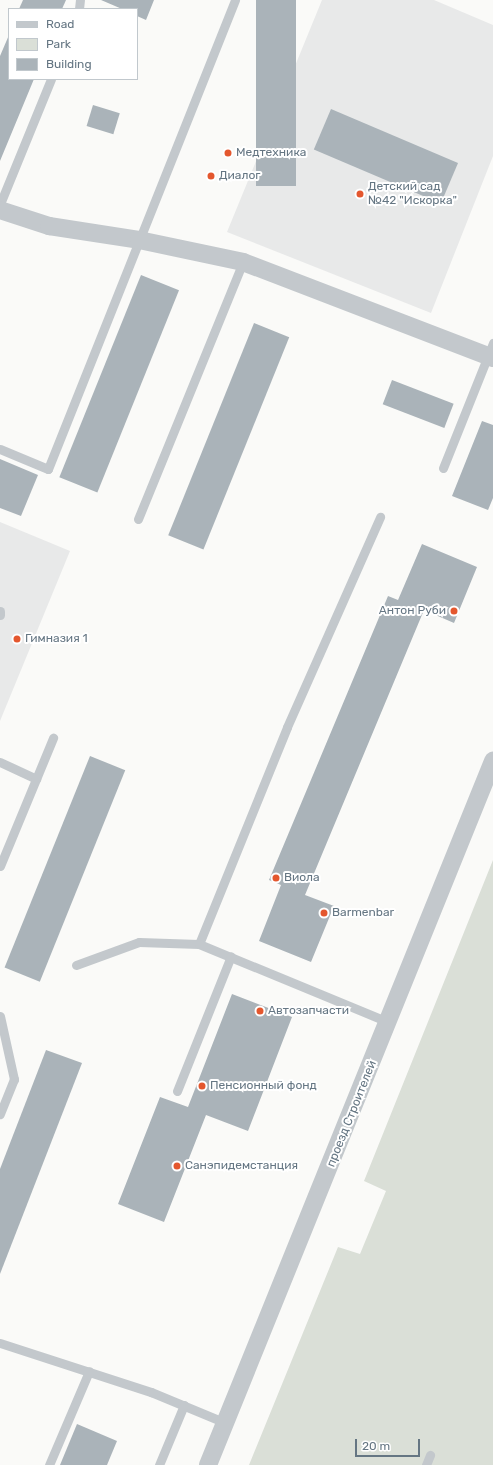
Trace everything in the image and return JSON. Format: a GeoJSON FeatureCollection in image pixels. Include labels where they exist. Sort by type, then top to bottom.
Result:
{"type":"FeatureCollection","features":[{"type":"Feature","properties":{"kind":"street"},"geometry":{"type":"LineString","coordinates":[[0,210],[49,226],[139,240],[243,262],[492,352]]}},
{"type":"Feature","properties":{"kind":"street","name":"проезд Строителей"},"geometry":{"type":"LineString","coordinates":[[208,1465],[493,761]]}},
{"type":"Feature","properties":{"kind":"lane"},"geometry":{"type":"LineString","coordinates":[[0,449],[48,469],[235,0]]}},
{"type":"Feature","properties":{"kind":"lane"},"geometry":{"type":"LineString","coordinates":[[0,204],[51,80]]}},
{"type":"Feature","properties":{"kind":"lane"},"geometry":{"type":"LineString","coordinates":[[138,519],[243,262]]}},
{"type":"Feature","properties":{"kind":"lane"},"geometry":{"type":"LineString","coordinates":[[443,468],[492,352]]}},
{"type":"Feature","properties":{"kind":"lane"},"geometry":{"type":"LineString","coordinates":[[199,944],[287,727],[380,517]]}},
{"type":"Feature","properties":{"kind":"lane"},"geometry":{"type":"LineString","coordinates":[[0,866],[53,738]]}},
{"type":"Feature","properties":{"kind":"lane"},"geometry":{"type":"LineString","coordinates":[[0,762],[36,779]]}},
{"type":"Feature","properties":{"kind":"lane"},"geometry":{"type":"LineString","coordinates":[[76,965],[140,942],[199,944],[388,1022]]}},
{"type":"Feature","properties":{"kind":"lane"},"geometry":{"type":"LineString","coordinates":[[177,1092],[231,956]]}},
{"type":"Feature","properties":{"kind":"lane"},"geometry":{"type":"LineString","coordinates":[[0,1016],[14,1079],[0,1114]]}},
{"type":"Feature","properties":{"kind":"lane"},"geometry":{"type":"LineString","coordinates":[[0,1343],[89,1370],[184,1405],[226,1423]]}},
{"type":"Feature","properties":{"kind":"lane"},"geometry":{"type":"LineString","coordinates":[[49,1465],[89,1370]]}},
{"type":"Feature","properties":{"kind":"lane"},"geometry":{"type":"LineString","coordinates":[[163,1464],[184,1405]]}},
{"type":"Feature","properties":{"kind":"lane"},"geometry":{"type":"LineString","coordinates":[[426,1465],[430,1455]]}},
{"type":"Feature","properties":{"kind":"shaded area","name":"Детский сад №42 \"Искорка\""},"geometry":{"type":"Polygon","coordinates":[[[322,0],[434,0],[493,25],[493,156],[431,313],[227,232],[322,0]]]}},
{"type":"Feature","properties":{"kind":"shaded area","name":"Гимназия 1"},"geometry":{"type":"Polygon","coordinates":[[[0,522],[70,551],[0,721],[0,522]]]}},
{"type":"Feature","properties":{"kind":"green space"},"geometry":{"type":"Polygon","coordinates":[[[493,860],[493,1465],[249,1465],[338,1247],[360,1254],[386,1191],[364,1181],[493,860]]]}},
{"type":"Feature","properties":{"kind":"building"},"geometry":{"type":"Polygon","coordinates":[[[23,0],[66,0],[62,8],[19,8],[23,0]]]}},
{"type":"Feature","properties":{"kind":"building"},"geometry":{"type":"Polygon","coordinates":[[[101,0],[154,0],[146,20],[138,16],[138,8],[120,8],[101,0]]]}},
{"type":"Feature","properties":{"kind":"building"},"geometry":{"type":"Polygon","coordinates":[[[256,0],[296,0],[296,186],[256,186],[256,0]]]}},
{"type":"Feature","properties":{"kind":"building"},"geometry":{"type":"Polygon","coordinates":[[[8,37],[8,80],[34,80],[0,161],[0,56],[8,37]]]}},
{"type":"Feature","properties":{"kind":"building"},"geometry":{"type":"Polygon","coordinates":[[[93,105],[120,113],[113,134],[87,126],[93,105]]]}},
{"type":"Feature","properties":{"kind":"building"},"geometry":{"type":"Polygon","coordinates":[[[331,109],[458,163],[441,203],[314,150],[331,109]]]}},
{"type":"Feature","properties":{"kind":"building"},"geometry":{"type":"Polygon","coordinates":[[[141,275],[179,290],[97,492],[59,477],[141,275]]]}},
{"type":"Feature","properties":{"kind":"building"},"geometry":{"type":"Polygon","coordinates":[[[254,323],[289,337],[203,550],[168,535],[254,323]]]}},
{"type":"Feature","properties":{"kind":"building"},"geometry":{"type":"Polygon","coordinates":[[[392,380],[454,404],[444,428],[383,404],[392,380]]]}},
{"type":"Feature","properties":{"kind":"building"},"geometry":{"type":"Polygon","coordinates":[[[482,421],[493,425],[493,498],[488,510],[452,496],[482,421]]]}},
{"type":"Feature","properties":{"kind":"building"},"geometry":{"type":"Polygon","coordinates":[[[0,459],[38,475],[21,516],[0,508],[0,459]]]}},
{"type":"Feature","properties":{"kind":"building"},"geometry":{"type":"Polygon","coordinates":[[[422,544],[477,567],[454,623],[424,610],[305,895],[334,906],[311,962],[259,941],[281,885],[269,880],[388,596],[398,600],[422,544]]]}},
{"type":"Feature","properties":{"kind":"building"},"geometry":{"type":"Polygon","coordinates":[[[90,756],[125,770],[40,982],[5,967],[90,756]]]}},
{"type":"Feature","properties":{"kind":"building"},"geometry":{"type":"Polygon","coordinates":[[[232,994],[292,1017],[248,1131],[206,1115],[164,1222],[118,1204],[160,1097],[188,1107],[232,994]]]}},
{"type":"Feature","properties":{"kind":"building"},"geometry":{"type":"Polygon","coordinates":[[[46,1050],[82,1063],[0,1274],[0,1169],[46,1050]]]}},
{"type":"Feature","properties":{"kind":"building"},"geometry":{"type":"Polygon","coordinates":[[[77,1424],[117,1441],[107,1465],[60,1465],[77,1424]]]}},
{"type":"Feature","properties":{"kind":"place","name":"Медтехника"},"geometry":{"type":"Point","coordinates":[228,153]}},
{"type":"Feature","properties":{"kind":"place","name":"Диалог"},"geometry":{"type":"Point","coordinates":[211,176]}},
{"type":"Feature","properties":{"kind":"place","name":"Детский сад №42 \"Искорка\""},"geometry":{"type":"Point","coordinates":[360,194]}},
{"type":"Feature","properties":{"kind":"place","name":"Антон Руби"},"geometry":{"type":"Point","coordinates":[454,611]}},
{"type":"Feature","properties":{"kind":"place","name":"Гимназия 1"},"geometry":{"type":"Point","coordinates":[17,639]}},
{"type":"Feature","properties":{"kind":"place","name":"Виола"},"geometry":{"type":"Point","coordinates":[276,878]}},
{"type":"Feature","properties":{"kind":"place","name":"Barmenbar"},"geometry":{"type":"Point","coordinates":[324,913]}},
{"type":"Feature","properties":{"kind":"place","name":"Автозапчасти"},"geometry":{"type":"Point","coordinates":[260,1011]}},
{"type":"Feature","properties":{"kind":"place","name":"Пенсионный фонд"},"geometry":{"type":"Point","coordinates":[202,1086]}},
{"type":"Feature","properties":{"kind":"place","name":"Санэпидемстанция"},"geometry":{"type":"Point","coordinates":[177,1166]}}]}
